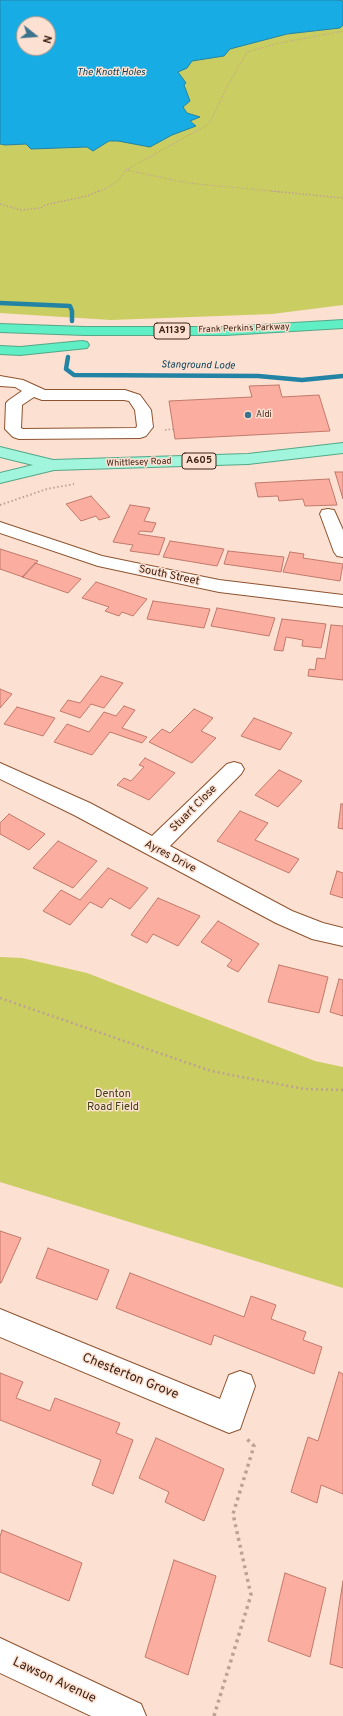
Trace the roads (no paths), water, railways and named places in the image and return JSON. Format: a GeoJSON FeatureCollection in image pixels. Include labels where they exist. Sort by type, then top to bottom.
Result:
{"type":"FeatureCollection","features":[{"type":"Feature","properties":{"kind":"highway","name":"Frank Perkins Parkway"},"geometry":{"type":"LineString","coordinates":[[0,328],[85,332],[147,332],[226,331],[343,324]]}},
{"type":"Feature","properties":{"kind":"highway"},"geometry":{"type":"LineString","coordinates":[[328,339],[343,338]]}},
{"type":"Feature","properties":{"kind":"highway","name":"Frank Perkins Parkway"},"geometry":{"type":"LineString","coordinates":[[165,345],[290,341]]}},
{"type":"Feature","properties":{"kind":"highway"},"geometry":{"type":"LineString","coordinates":[[0,342],[97,345]]}},
{"type":"Feature","properties":{"kind":"highway"},"geometry":{"type":"LineString","coordinates":[[0,350],[20,350],[82,345]]}},
{"type":"Feature","properties":{"kind":"main road","name":"Whittlesey Road"},"geometry":{"type":"LineString","coordinates":[[0,478],[54,465],[248,459],[343,448]]}},
{"type":"Feature","properties":{"kind":"main road","name":"Whittlesey Road"},"geometry":{"type":"LineString","coordinates":[[0,453],[54,465]]}},
{"type":"Feature","properties":{"kind":"main road","name":"A605"},"geometry":{"type":"LineString","coordinates":[[0,453],[3,458],[3,466],[0,472]]}},
{"type":"Feature","properties":{"kind":"street"},"geometry":{"type":"LineString","coordinates":[[0,381],[18,383],[34,391],[42,395],[125,395],[135,398],[143,410],[145,427],[140,433],[19,434],[13,429],[14,403],[34,391]]}},
{"type":"Feature","properties":{"kind":"street"},"geometry":{"type":"LineString","coordinates":[[328,514],[343,552]]}},
{"type":"Feature","properties":{"kind":"street","name":"South Street"},"geometry":{"type":"LineString","coordinates":[[0,527],[98,561],[219,586],[343,601]]}},
{"type":"Feature","properties":{"kind":"street","name":"Stuart Close"},"geometry":{"type":"LineString","coordinates":[[154,848],[234,769]]}},
{"type":"Feature","properties":{"kind":"street","name":"Ayres Drive"},"geometry":{"type":"LineString","coordinates":[[0,770],[82,809],[284,917],[320,932],[343,937]]}},
{"type":"Feature","properties":{"kind":"street","name":"Chesterton Grove"},"geometry":{"type":"LineString","coordinates":[[0,1323],[229,1418],[240,1386]]}},
{"type":"Feature","properties":{"kind":"street","name":"Lawson Avenue"},"geometry":{"type":"LineString","coordinates":[[0,1656],[129,1716]]}},
{"type":"Feature","properties":{"kind":"water","name":"The Knott Holes"},"geometry":{"type":"Polygon","coordinates":[[[0,0],[343,1],[343,25],[340,28],[287,34],[230,49],[224,56],[192,61],[187,68],[178,72],[186,83],[184,85],[190,101],[183,107],[187,113],[200,117],[190,121],[196,126],[172,135],[150,147],[118,141],[109,141],[93,151],[87,147],[31,149],[26,144],[0,144],[0,0]]]}},
{"type":"Feature","properties":{"kind":"waterway","name":"Stanground Lode"},"geometry":{"type":"LineString","coordinates":[[0,303],[70,306],[72,311],[72,321]]}},
{"type":"Feature","properties":{"kind":"waterway","name":"Stanground Lode"},"geometry":{"type":"LineString","coordinates":[[68,357],[66,369],[74,375],[258,376],[302,380],[343,376]]}},
{"type":"Feature","properties":{"kind":"place","name":"Aldi"},"geometry":{"type":"Point","coordinates":[248,415]}},
{"type":"Feature","properties":{"kind":"park label","name":"Denton Road Field"},"geometry":{"type":"Point","coordinates":[113,1101]}}]}
